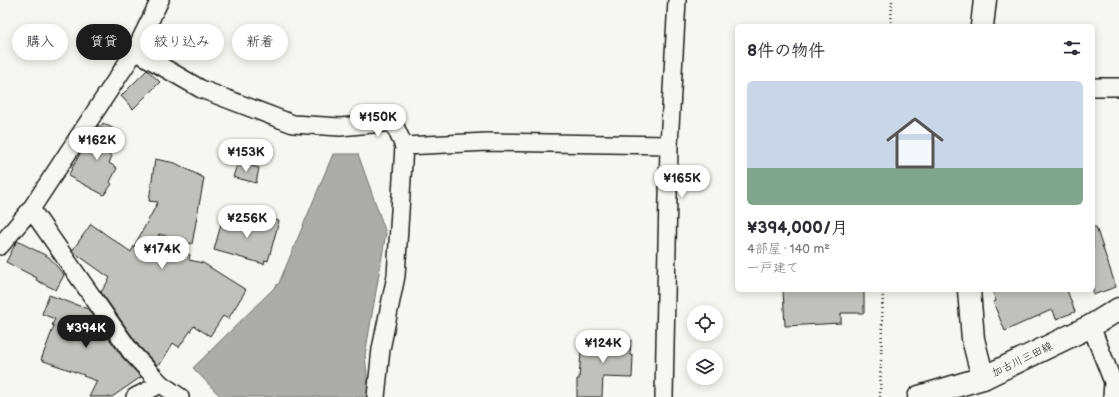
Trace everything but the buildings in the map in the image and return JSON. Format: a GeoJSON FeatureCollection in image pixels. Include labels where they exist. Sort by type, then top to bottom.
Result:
{"type":"FeatureCollection","features":[{"type":"Feature","properties":{"kind":"main road"},"geometry":{"type":"LineString","coordinates":[[982,24],[985,0]]}},
{"type":"Feature","properties":{"kind":"main road"},"geometry":{"type":"LineString","coordinates":[[968,292],[973,339],[983,378]]}},
{"type":"Feature","properties":{"kind":"main road","name":"加古川三田線"},"geometry":{"type":"LineString","coordinates":[[919,397],[983,378],[1091,326],[1119,309]]}},
{"type":"Feature","properties":{"kind":"street"},"geometry":{"type":"LineString","coordinates":[[0,246],[31,209],[135,51],[160,0]]}},
{"type":"Feature","properties":{"kind":"street"},"geometry":{"type":"LineString","coordinates":[[664,397],[669,145],[677,0]]}},
{"type":"Feature","properties":{"kind":"street"},"geometry":{"type":"LineString","coordinates":[[135,51],[200,89],[293,124],[340,127],[393,122],[404,146],[396,276],[381,349],[376,397]]}},
{"type":"Feature","properties":{"kind":"street"},"geometry":{"type":"LineString","coordinates":[[1095,86],[1119,87]]}},
{"type":"Feature","properties":{"kind":"street"},"geometry":{"type":"LineString","coordinates":[[404,146],[488,142],[669,145]]}},
{"type":"Feature","properties":{"kind":"street"},"geometry":{"type":"LineString","coordinates":[[31,209],[131,352],[161,384],[180,397]]}},
{"type":"Feature","properties":{"kind":"street"},"geometry":{"type":"LineString","coordinates":[[1091,326],[1113,382],[1112,397]]}},
{"type":"Feature","properties":{"kind":"street"},"geometry":{"type":"LineString","coordinates":[[135,397],[161,384]]}},
{"type":"Feature","properties":{"kind":"path"},"geometry":{"type":"LineString","coordinates":[[891,24],[892,0]]}},
{"type":"Feature","properties":{"kind":"path"},"geometry":{"type":"LineString","coordinates":[[880,397],[883,292]]}},
{"type":"Feature","properties":{"kind":"shaded area"},"geometry":{"type":"Polygon","coordinates":[[[333,154],[358,154],[386,233],[365,355],[369,397],[221,397],[193,368],[279,283],[333,154]]]}}]}
